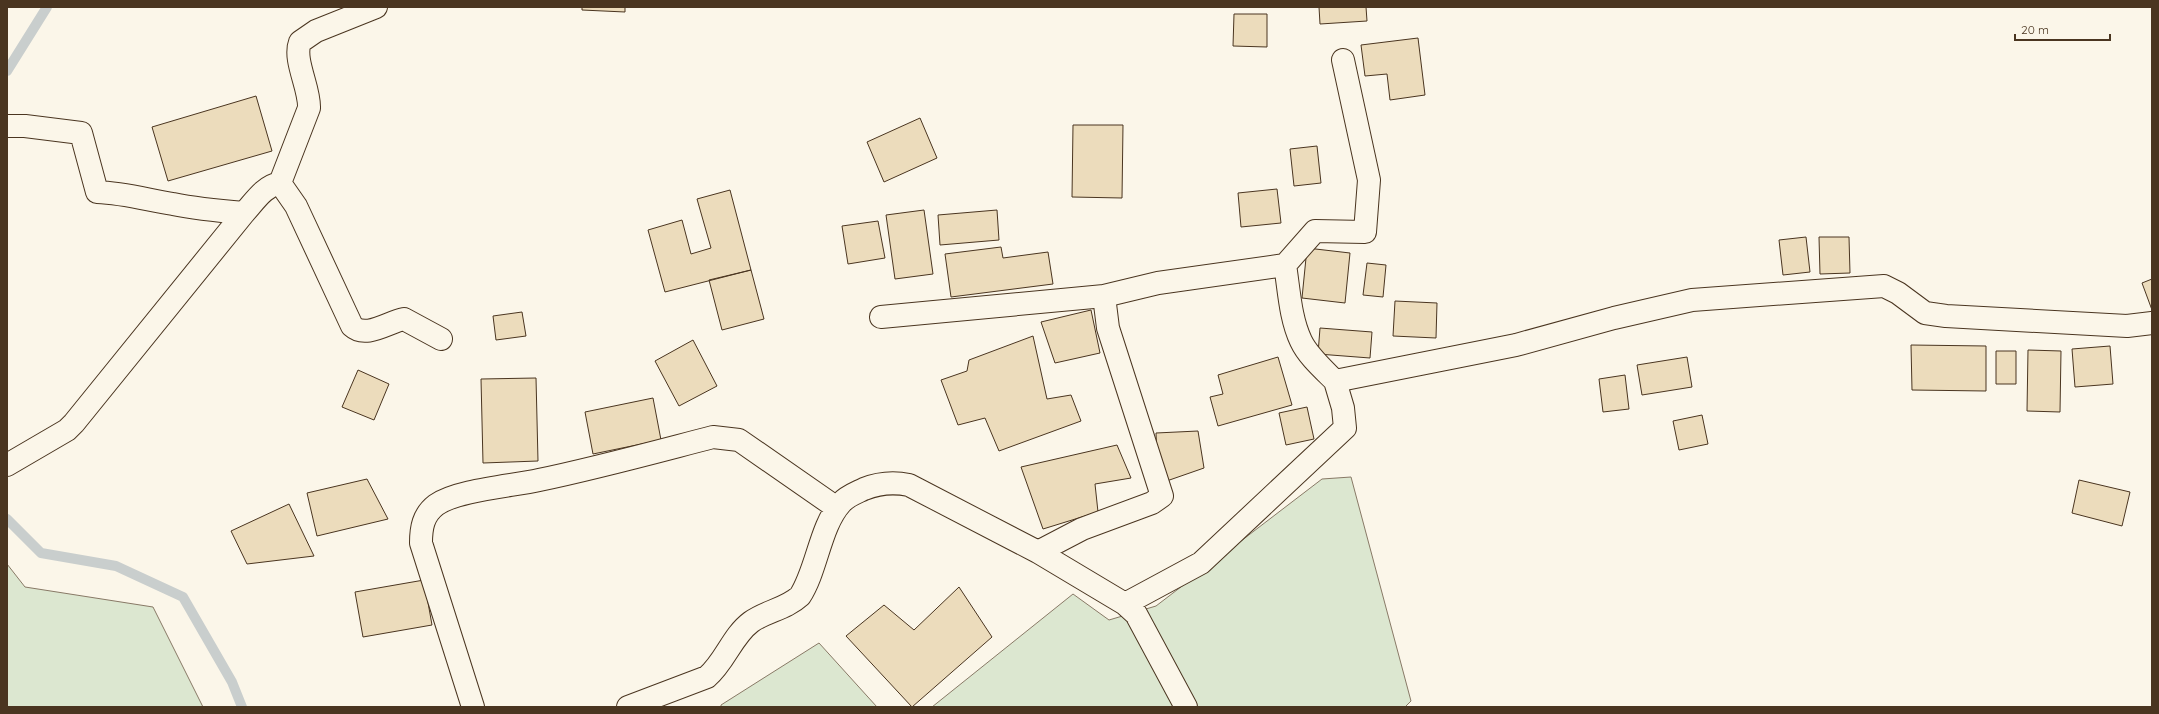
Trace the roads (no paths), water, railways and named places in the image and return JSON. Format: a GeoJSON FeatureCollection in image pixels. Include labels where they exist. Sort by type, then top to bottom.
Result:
{"type":"FeatureCollection","features":[{"type":"Feature","properties":{"kind":"street"},"geometry":{"type":"LineString","coordinates":[[376,7],[316,31],[306,36],[300,42],[298,47],[298,56],[310,99],[287,193],[352,326],[357,330],[367,331],[404,319],[441,339]]}},
{"type":"Feature","properties":{"kind":"street"},"geometry":{"type":"LineString","coordinates":[[881,317],[1104,296],[1158,283],[1285,265],[1315,231],[1365,232],[1370,180],[1343,60]]}},
{"type":"Feature","properties":{"kind":"street"},"geometry":{"type":"LineString","coordinates":[[7,126],[25,126],[81,133],[98,192],[124,193],[209,210],[244,213]]}},
{"type":"Feature","properties":{"kind":"street"},"geometry":{"type":"LineString","coordinates":[[7,465],[67,430],[74,423],[244,213],[266,188],[287,193]]}},
{"type":"Feature","properties":{"kind":"street"},"geometry":{"type":"LineString","coordinates":[[1125,604],[1201,563],[1345,428],[1344,408],[1335,381],[1312,357],[1301,341],[1294,319],[1285,265]]}},
{"type":"Feature","properties":{"kind":"street"},"geometry":{"type":"LineString","coordinates":[[1335,381],[1516,345],[1614,318],[1692,300],[1884,286],[1898,293],[1925,313],[1946,316],[2127,326],[2152,323]]}},
{"type":"Feature","properties":{"kind":"street"},"geometry":{"type":"LineString","coordinates":[[1038,552],[1082,529],[1152,503],[1162,496],[1108,328],[1104,296]]}},
{"type":"Feature","properties":{"kind":"street"},"geometry":{"type":"LineString","coordinates":[[473,707],[421,543],[422,523],[427,514],[436,505],[451,497],[539,480],[713,437],[739,440],[837,508]]}},
{"type":"Feature","properties":{"kind":"street"},"geometry":{"type":"LineString","coordinates":[[628,707],[707,677],[716,669],[740,632],[751,622],[794,602],[803,590],[832,515],[837,508],[852,494],[871,487],[898,483],[910,485],[1038,552],[1125,604],[1136,614],[1185,706]]}},
{"type":"Feature","properties":{"kind":"waterway"},"geometry":{"type":"LineString","coordinates":[[7,71],[47,7]]}},
{"type":"Feature","properties":{"kind":"waterway"},"geometry":{"type":"LineString","coordinates":[[7,519],[41,553],[116,566],[183,597],[232,682],[242,707]]}}]}
